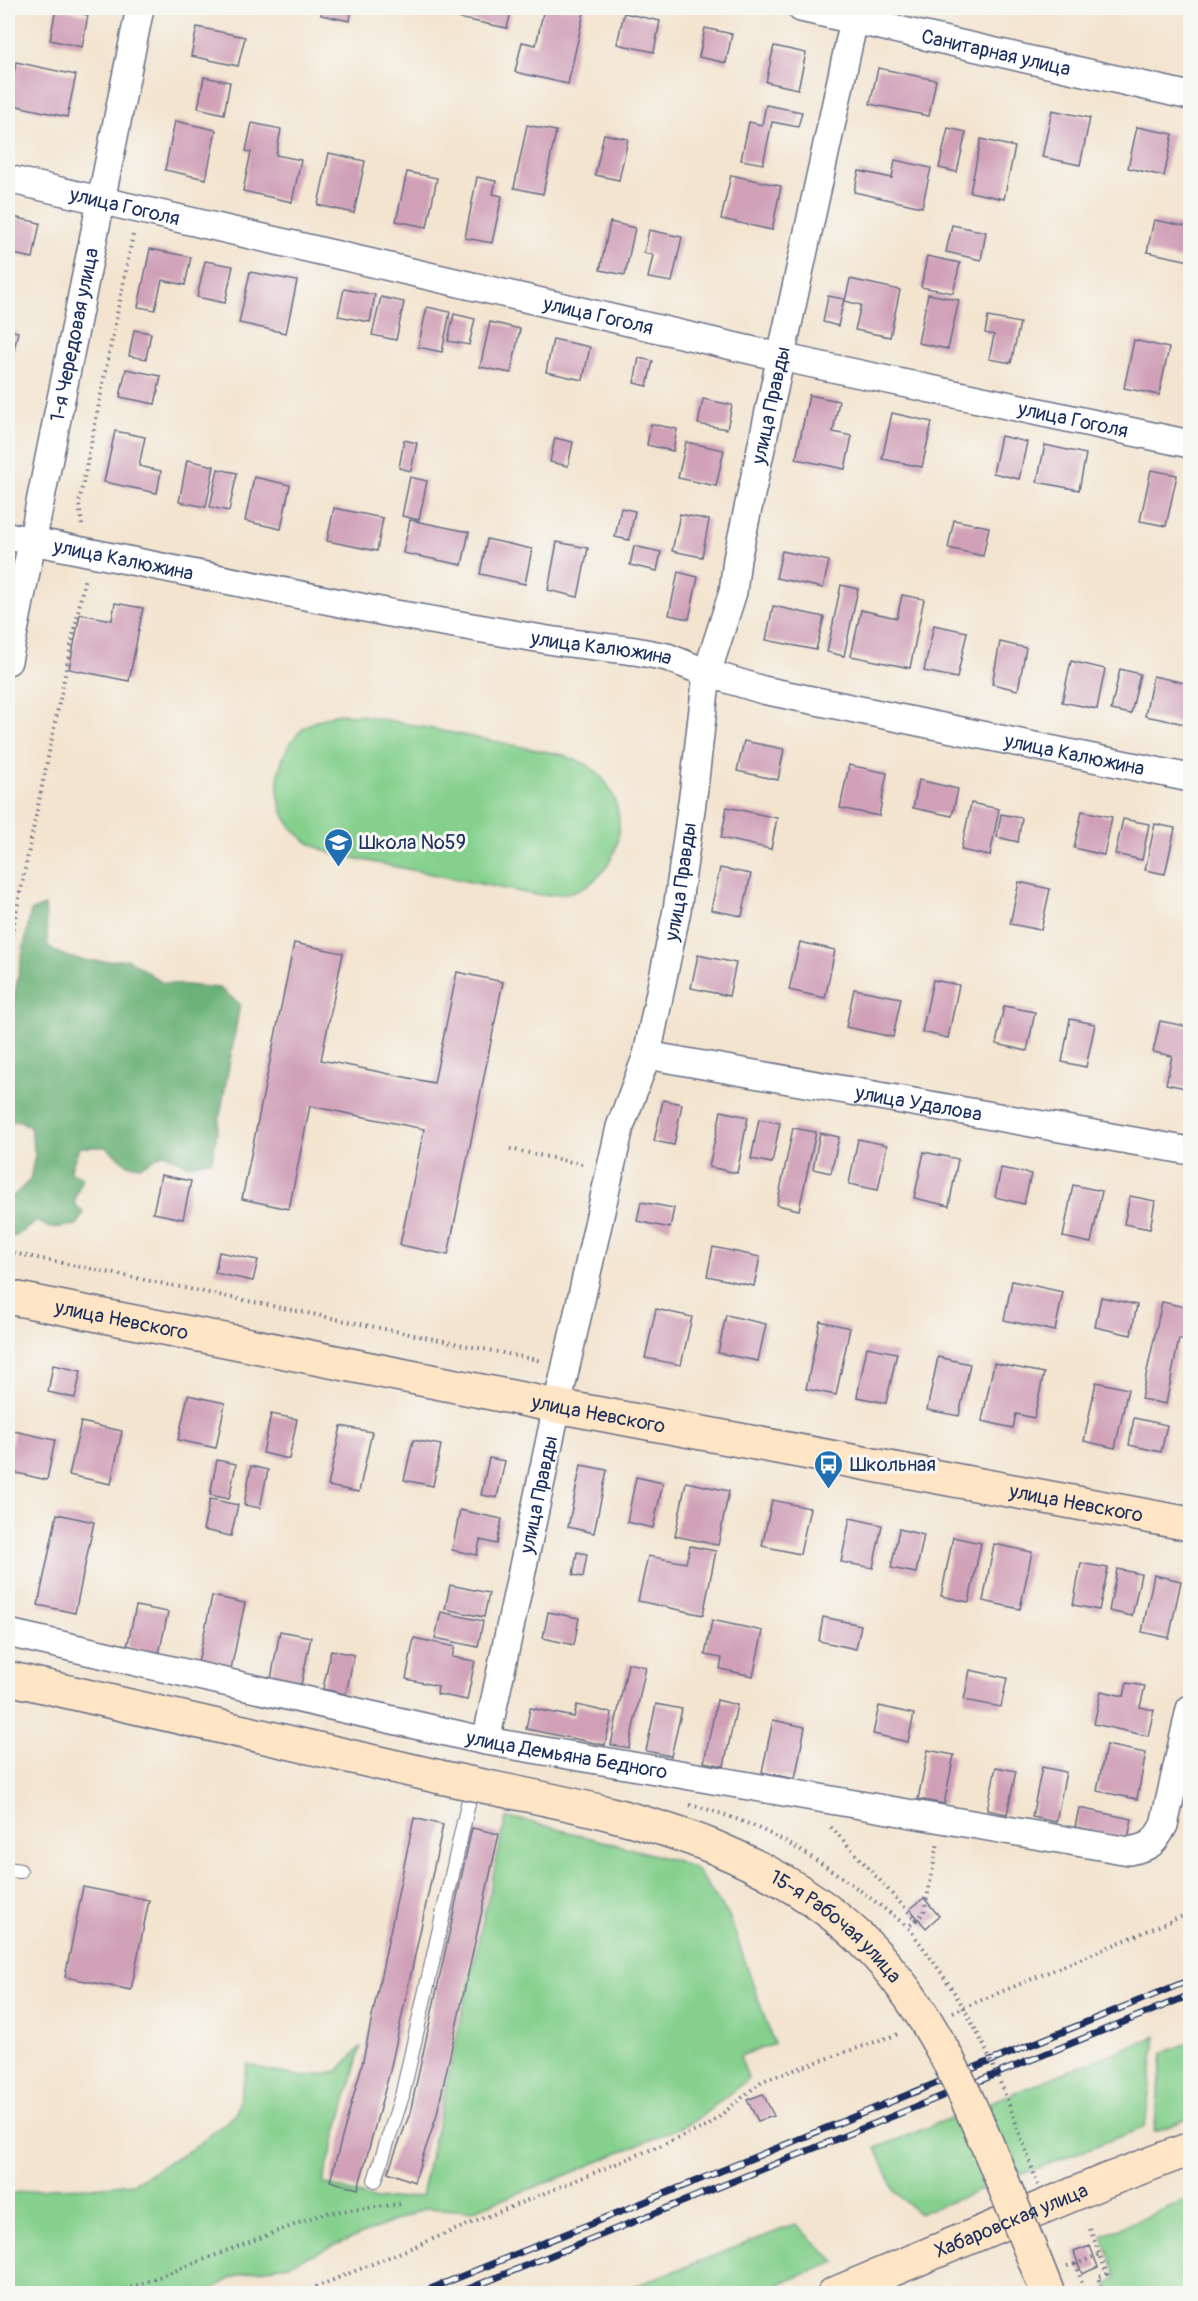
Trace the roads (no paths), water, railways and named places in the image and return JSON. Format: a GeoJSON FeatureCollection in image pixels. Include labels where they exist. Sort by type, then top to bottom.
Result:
{"type":"FeatureCollection","features":[{"type":"Feature","properties":{"kind":"main road","name":"улица Невского"},"geometry":{"type":"LineString","coordinates":[[8,1297],[557,1406],[1191,1524]]}},
{"type":"Feature","properties":{"kind":"main road","name":"15-я Рабочая улица"},"geometry":{"type":"LineString","coordinates":[[8,1678],[627,1819],[716,1848],[787,1882],[831,1912],[871,1949],[917,2006],[969,2098],[1048,2294]]}},
{"type":"Feature","properties":{"kind":"main road","name":"Хабаровская улица"},"geometry":{"type":"LineString","coordinates":[[834,2294],[1105,2181],[1191,2149]]}},
{"type":"Feature","properties":{"kind":"street","name":"1-я Чередовая улица"},"geometry":{"type":"LineString","coordinates":[[8,661],[20,538],[101,199],[141,8]]}},
{"type":"Feature","properties":{"kind":"street","name":"Санитарная улица"},"geometry":{"type":"LineString","coordinates":[[801,8],[1191,96]]}},
{"type":"Feature","properties":{"kind":"street","name":"улица Правды"},"geometry":{"type":"LineString","coordinates":[[485,1747],[557,1406],[620,1127],[648,1055],[677,910],[707,673],[733,592],[737,559],[854,20]]}},
{"type":"Feature","properties":{"kind":"street","name":"улица Гоголя"},"geometry":{"type":"LineString","coordinates":[[8,179],[780,357],[1191,444]]}},
{"type":"Feature","properties":{"kind":"street","name":"улица Калюжина"},"geometry":{"type":"LineString","coordinates":[[20,538],[390,613],[554,641],[667,657],[707,673],[763,690],[1191,778]]}},
{"type":"Feature","properties":{"kind":"street","name":"улица Удалова"},"geometry":{"type":"LineString","coordinates":[[648,1055],[1191,1151]]}},
{"type":"Feature","properties":{"kind":"street","name":"улица Демьяна Бедного"},"geometry":{"type":"LineString","coordinates":[[8,1633],[485,1747],[942,1818],[1129,1851],[1145,1848],[1156,1841],[1164,1825],[1191,1708]]}},
{"type":"Feature","properties":{"kind":"lane"},"geometry":{"type":"LineString","coordinates":[[375,2180],[402,2096],[468,1804]]}},
{"type":"Feature","properties":{"kind":"railway"},"geometry":{"type":"LineString","coordinates":[[418,2294],[1190,1980]]}},
{"type":"Feature","properties":{"kind":"railway"},"geometry":{"type":"LineString","coordinates":[[456,2294],[1190,1995]]}},
{"type":"Feature","properties":{"kind":"place","name":"Школа №59"},"geometry":{"type":"Point","coordinates":[338,868]}},
{"type":"Feature","properties":{"kind":"place","name":"Школьная"},"geometry":{"type":"Point","coordinates":[829,1490]}}]}
